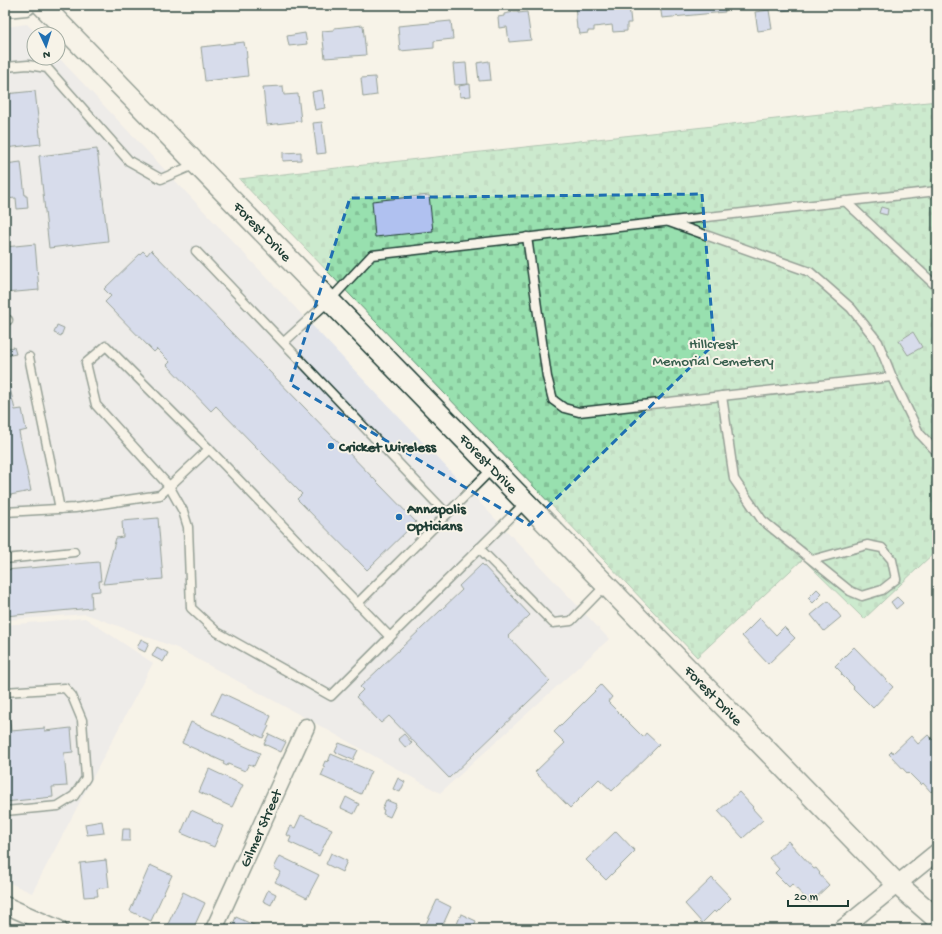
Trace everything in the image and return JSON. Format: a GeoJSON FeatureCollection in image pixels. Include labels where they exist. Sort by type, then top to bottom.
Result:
{"type":"FeatureCollection","features":[{"type":"Feature","properties":{"kind":"street"},"geometry":{"type":"LineString","coordinates":[[5,7],[26,5]]}},
{"type":"Feature","properties":{"kind":"street","name":"Forest Drive"},"geometry":{"type":"LineString","coordinates":[[42,5],[897,884],[937,919]]}},
{"type":"Feature","properties":{"kind":"street","name":"Gilmer Street"},"geometry":{"type":"LineString","coordinates":[[214,929],[306,727]]}},
{"type":"Feature","properties":{"kind":"street"},"geometry":{"type":"LineString","coordinates":[[842,929],[937,852]]}},
{"type":"Feature","properties":{"kind":"street"},"geometry":{"type":"LineString","coordinates":[[5,905],[59,929]]}},
{"type":"Feature","properties":{"kind":"lane"},"geometry":{"type":"LineString","coordinates":[[5,67],[28,65],[48,68],[129,161],[161,180],[197,164]]}},
{"type":"Feature","properties":{"kind":"lane"},"geometry":{"type":"LineString","coordinates":[[284,342],[330,300],[372,254],[937,191]]}},
{"type":"Feature","properties":{"kind":"lane"},"geometry":{"type":"LineString","coordinates":[[845,201],[935,285],[937,289]]}},
{"type":"Feature","properties":{"kind":"lane"},"geometry":{"type":"LineString","coordinates":[[666,221],[810,272],[851,308],[878,342],[892,377],[919,433],[937,452]]}},
{"type":"Feature","properties":{"kind":"lane"},"geometry":{"type":"LineString","coordinates":[[527,237],[547,377],[553,400],[564,408],[579,412],[892,377]]}},
{"type":"Feature","properties":{"kind":"lane"},"geometry":{"type":"LineString","coordinates":[[196,251],[447,514]]}},
{"type":"Feature","properties":{"kind":"lane"},"geometry":{"type":"LineString","coordinates":[[390,637],[106,346],[86,363],[96,405],[169,486],[183,511],[188,527],[191,608],[217,632],[331,696],[526,502]]}},
{"type":"Feature","properties":{"kind":"lane"},"geometry":{"type":"LineString","coordinates":[[29,357],[60,509]]}},
{"type":"Feature","properties":{"kind":"lane"},"geometry":{"type":"LineString","coordinates":[[722,396],[734,479],[762,520],[850,591],[862,596],[882,590],[896,579],[892,560],[882,548],[866,545],[812,560]]}},
{"type":"Feature","properties":{"kind":"lane"},"geometry":{"type":"LineString","coordinates":[[5,512],[75,508],[160,495],[209,450]]}},
{"type":"Feature","properties":{"kind":"lane"},"geometry":{"type":"LineString","coordinates":[[357,604],[493,468]]}},
{"type":"Feature","properties":{"kind":"lane"},"geometry":{"type":"LineString","coordinates":[[479,548],[553,623],[571,621],[606,584]]}},
{"type":"Feature","properties":{"kind":"lane"},"geometry":{"type":"LineString","coordinates":[[5,559],[74,552]]}},
{"type":"Feature","properties":{"kind":"lane"},"geometry":{"type":"LineString","coordinates":[[5,692],[64,688],[72,696],[82,720],[86,778],[74,796],[58,806],[5,811]]}},
{"type":"Feature","properties":{"kind":"highlighted area"},"geometry":{"type":"Polygon","coordinates":[[[702,194],[714,344],[529,525],[290,384],[350,198],[702,194]]]}},
{"type":"Feature","properties":{"kind":"shaded area"},"geometry":{"type":"Polygon","coordinates":[[[27,24],[29,26],[26,26],[26,66],[66,65],[609,639],[440,793],[177,648],[86,614],[5,620],[5,27],[27,24]]]}},
{"type":"Feature","properties":{"kind":"shaded area"},"geometry":{"type":"Polygon","coordinates":[[[85,618],[153,663],[32,893],[5,881],[5,625],[85,618]]]}},
{"type":"Feature","properties":{"kind":"green space","name":"Hillcrest Memorial Cemetery"},"geometry":{"type":"Polygon","coordinates":[[[937,101],[937,550],[864,619],[803,559],[697,657],[239,179],[937,101]]]}},
{"type":"Feature","properties":{"kind":"building"},"geometry":{"type":"Polygon","coordinates":[[[575,5],[629,5],[631,23],[627,23],[627,31],[613,32],[612,25],[594,27],[594,31],[588,31],[588,33],[580,34],[579,29],[577,29],[575,5]]]}},
{"type":"Feature","properties":{"kind":"building"},"geometry":{"type":"Polygon","coordinates":[[[660,5],[724,5],[725,12],[662,18],[660,5]]]}},
{"type":"Feature","properties":{"kind":"building"},"geometry":{"type":"Polygon","coordinates":[[[779,5],[790,5],[791,10],[780,11],[779,5]]]}},
{"type":"Feature","properties":{"kind":"building"},"geometry":{"type":"Polygon","coordinates":[[[769,10],[772,29],[758,31],[755,12],[769,10]]]}},
{"type":"Feature","properties":{"kind":"building"},"geometry":{"type":"Polygon","coordinates":[[[514,12],[527,12],[531,40],[509,42],[507,27],[499,28],[498,17],[514,12]]]}},
{"type":"Feature","properties":{"kind":"building"},"geometry":{"type":"Polygon","coordinates":[[[451,21],[453,39],[434,41],[434,48],[400,51],[398,26],[451,21]]]}},
{"type":"Feature","properties":{"kind":"building"},"geometry":{"type":"Polygon","coordinates":[[[363,25],[366,55],[325,58],[322,31],[334,30],[334,28],[363,25]]]}},
{"type":"Feature","properties":{"kind":"building"},"geometry":{"type":"Polygon","coordinates":[[[305,33],[307,44],[289,46],[287,36],[305,33]]]}},
{"type":"Feature","properties":{"kind":"building"},"geometry":{"type":"Polygon","coordinates":[[[244,42],[245,48],[246,47],[248,76],[205,81],[201,47],[244,42]]]}},
{"type":"Feature","properties":{"kind":"building"},"geometry":{"type":"Polygon","coordinates":[[[489,61],[491,80],[479,81],[477,63],[489,61]]]}},
{"type":"Feature","properties":{"kind":"building"},"geometry":{"type":"Polygon","coordinates":[[[466,63],[468,84],[455,85],[453,64],[466,63]]]}},
{"type":"Feature","properties":{"kind":"building"},"geometry":{"type":"Polygon","coordinates":[[[375,77],[377,95],[363,97],[361,78],[375,77]]]}},
{"type":"Feature","properties":{"kind":"building"},"geometry":{"type":"Polygon","coordinates":[[[470,84],[471,96],[460,97],[459,86],[470,84]]]}},
{"type":"Feature","properties":{"kind":"building"},"geometry":{"type":"Polygon","coordinates":[[[283,86],[284,95],[298,94],[301,121],[267,125],[263,87],[283,86]]]}},
{"type":"Feature","properties":{"kind":"building"},"geometry":{"type":"Polygon","coordinates":[[[322,90],[325,108],[315,110],[312,92],[322,90]]]}},
{"type":"Feature","properties":{"kind":"building"},"geometry":{"type":"Polygon","coordinates":[[[35,91],[41,144],[5,148],[5,94],[35,91]]]}},
{"type":"Feature","properties":{"kind":"building"},"geometry":{"type":"Polygon","coordinates":[[[322,122],[326,153],[317,154],[313,123],[322,122]]]}},
{"type":"Feature","properties":{"kind":"building"},"geometry":{"type":"Polygon","coordinates":[[[97,149],[108,241],[49,248],[39,156],[97,149]]]}},
{"type":"Feature","properties":{"kind":"building"},"geometry":{"type":"Polygon","coordinates":[[[301,152],[301,160],[283,161],[283,153],[301,152]]]}},
{"type":"Feature","properties":{"kind":"building"},"geometry":{"type":"Polygon","coordinates":[[[21,162],[28,208],[17,209],[16,198],[5,199],[5,164],[21,162]]]}},
{"type":"Feature","properties":{"kind":"building"},"geometry":{"type":"Polygon","coordinates":[[[429,195],[433,231],[375,237],[372,201],[429,195]]]}},
{"type":"Feature","properties":{"kind":"building"},"geometry":{"type":"Polygon","coordinates":[[[881,207],[888,209],[887,215],[879,213],[881,207]]]}},
{"type":"Feature","properties":{"kind":"building"},"geometry":{"type":"Polygon","coordinates":[[[35,244],[39,290],[5,293],[5,247],[35,244]]]}},
{"type":"Feature","properties":{"kind":"building"},"geometry":{"type":"Polygon","coordinates":[[[151,250],[416,522],[367,570],[297,499],[302,494],[216,406],[211,411],[167,365],[170,362],[157,349],[154,352],[105,302],[111,296],[104,289],[143,251],[147,255],[151,250]]]}},
{"type":"Feature","properties":{"kind":"building"},"geometry":{"type":"Polygon","coordinates":[[[57,325],[64,328],[61,336],[54,333],[57,325]]]}},
{"type":"Feature","properties":{"kind":"building"},"geometry":{"type":"Polygon","coordinates":[[[913,332],[922,347],[908,355],[899,341],[913,332]]]}},
{"type":"Feature","properties":{"kind":"building"},"geometry":{"type":"Polygon","coordinates":[[[14,347],[16,354],[5,356],[5,349],[14,347]]]}},
{"type":"Feature","properties":{"kind":"building"},"geometry":{"type":"Polygon","coordinates":[[[5,366],[15,410],[22,409],[27,430],[19,432],[31,491],[5,496],[5,366]]]}},
{"type":"Feature","properties":{"kind":"building"},"geometry":{"type":"Polygon","coordinates":[[[158,518],[163,579],[103,584],[116,538],[123,537],[122,521],[158,518]]]}},
{"type":"Feature","properties":{"kind":"building"},"geometry":{"type":"Polygon","coordinates":[[[99,562],[101,581],[99,581],[100,591],[91,592],[92,608],[5,616],[5,570],[99,562]]]}},
{"type":"Feature","properties":{"kind":"building"},"geometry":{"type":"Polygon","coordinates":[[[482,564],[530,615],[508,636],[550,681],[449,778],[389,716],[381,723],[356,697],[363,690],[360,687],[462,590],[459,586],[482,564]]]}},
{"type":"Feature","properties":{"kind":"building"},"geometry":{"type":"Polygon","coordinates":[[[817,589],[822,594],[813,603],[808,598],[817,589]]]}},
{"type":"Feature","properties":{"kind":"building"},"geometry":{"type":"Polygon","coordinates":[[[897,597],[903,603],[896,609],[891,602],[897,597]]]}},
{"type":"Feature","properties":{"kind":"building"},"geometry":{"type":"Polygon","coordinates":[[[828,601],[841,617],[824,631],[811,615],[828,601]]]}},
{"type":"Feature","properties":{"kind":"building"},"geometry":{"type":"Polygon","coordinates":[[[760,618],[776,635],[784,627],[795,638],[768,664],[742,636],[760,618]]]}},
{"type":"Feature","properties":{"kind":"building"},"geometry":{"type":"Polygon","coordinates":[[[141,639],[149,643],[145,652],[137,648],[141,639]]]}},
{"type":"Feature","properties":{"kind":"building"},"geometry":{"type":"Polygon","coordinates":[[[157,647],[168,653],[163,662],[152,656],[157,647]]]}},
{"type":"Feature","properties":{"kind":"building"},"geometry":{"type":"Polygon","coordinates":[[[854,647],[893,687],[873,708],[853,688],[854,687],[835,666],[854,647]]]}},
{"type":"Feature","properties":{"kind":"building"},"geometry":{"type":"Polygon","coordinates":[[[601,685],[612,697],[608,702],[643,737],[646,733],[659,745],[612,791],[599,779],[570,808],[535,772],[565,743],[554,732],[601,685]]]}},
{"type":"Feature","properties":{"kind":"building"},"geometry":{"type":"Polygon","coordinates":[[[222,693],[271,716],[267,725],[269,726],[263,738],[212,714],[222,693]]]}},
{"type":"Feature","properties":{"kind":"building"},"geometry":{"type":"Polygon","coordinates":[[[5,715],[9,715],[11,731],[45,728],[45,731],[71,728],[73,752],[64,753],[67,786],[52,787],[53,797],[5,802],[5,715]]]}},
{"type":"Feature","properties":{"kind":"building"},"geometry":{"type":"Polygon","coordinates":[[[191,722],[260,753],[254,766],[249,764],[245,771],[228,764],[227,766],[223,764],[224,762],[182,743],[191,722]]]}},
{"type":"Feature","properties":{"kind":"building"},"geometry":{"type":"Polygon","coordinates":[[[269,734],[286,742],[281,752],[264,744],[269,734]]]}},
{"type":"Feature","properties":{"kind":"building"},"geometry":{"type":"Polygon","coordinates":[[[404,734],[412,743],[406,748],[398,739],[404,734]]]}},
{"type":"Feature","properties":{"kind":"building"},"geometry":{"type":"Polygon","coordinates":[[[928,735],[937,744],[937,757],[934,760],[937,763],[937,786],[931,792],[923,783],[921,785],[909,773],[908,774],[889,754],[892,751],[893,753],[911,736],[918,744],[928,735]]]}},
{"type":"Feature","properties":{"kind":"building"},"geometry":{"type":"Polygon","coordinates":[[[339,743],[358,750],[353,760],[335,752],[339,743]]]}},
{"type":"Feature","properties":{"kind":"building"},"geometry":{"type":"Polygon","coordinates":[[[331,754],[371,771],[361,794],[321,776],[325,767],[323,766],[325,761],[328,762],[331,754]]]}},
{"type":"Feature","properties":{"kind":"building"},"geometry":{"type":"Polygon","coordinates":[[[209,769],[243,785],[232,807],[199,792],[209,769]]]}},
{"type":"Feature","properties":{"kind":"building"},"geometry":{"type":"Polygon","coordinates":[[[398,778],[405,782],[400,792],[393,789],[398,778]]]}},
{"type":"Feature","properties":{"kind":"building"},"geometry":{"type":"Polygon","coordinates":[[[739,792],[763,820],[743,838],[718,811],[739,792]]]}},
{"type":"Feature","properties":{"kind":"building"},"geometry":{"type":"Polygon","coordinates":[[[346,797],[359,804],[354,814],[341,808],[346,797]]]}},
{"type":"Feature","properties":{"kind":"building"},"geometry":{"type":"Polygon","coordinates":[[[386,800],[396,804],[390,817],[383,814],[384,810],[382,809],[386,800]]]}},
{"type":"Feature","properties":{"kind":"building"},"geometry":{"type":"Polygon","coordinates":[[[191,810],[223,826],[214,847],[181,833],[191,810]]]}},
{"type":"Feature","properties":{"kind":"building"},"geometry":{"type":"Polygon","coordinates":[[[301,815],[332,829],[319,856],[289,842],[291,837],[287,835],[288,832],[291,826],[295,828],[301,815]]]}},
{"type":"Feature","properties":{"kind":"building"},"geometry":{"type":"Polygon","coordinates":[[[102,821],[104,833],[87,835],[85,824],[102,821]]]}},
{"type":"Feature","properties":{"kind":"building"},"geometry":{"type":"Polygon","coordinates":[[[123,829],[130,829],[130,841],[122,841],[123,829]]]}},
{"type":"Feature","properties":{"kind":"building"},"geometry":{"type":"Polygon","coordinates":[[[616,831],[635,851],[606,880],[586,860],[616,831]]]}},
{"type":"Feature","properties":{"kind":"building"},"geometry":{"type":"Polygon","coordinates":[[[788,841],[814,869],[816,868],[820,873],[819,874],[829,885],[810,903],[792,884],[789,887],[775,873],[779,869],[769,858],[788,841]]]}},
{"type":"Feature","properties":{"kind":"building"},"geometry":{"type":"Polygon","coordinates":[[[331,853],[347,861],[342,872],[326,864],[331,853]]]}},
{"type":"Feature","properties":{"kind":"building"},"geometry":{"type":"Polygon","coordinates":[[[280,856],[319,875],[307,898],[275,882],[281,872],[274,868],[280,856]]]}},
{"type":"Feature","properties":{"kind":"building"},"geometry":{"type":"Polygon","coordinates":[[[106,860],[109,887],[97,889],[98,896],[84,897],[80,863],[106,860]]]}},
{"type":"Feature","properties":{"kind":"building"},"geometry":{"type":"Polygon","coordinates":[[[150,865],[172,875],[151,921],[130,911],[150,865]]]}},
{"type":"Feature","properties":{"kind":"building"},"geometry":{"type":"Polygon","coordinates":[[[712,878],[731,898],[716,913],[714,911],[702,923],[685,904],[712,878]]]}},
{"type":"Feature","properties":{"kind":"building"},"geometry":{"type":"Polygon","coordinates":[[[268,890],[276,894],[271,905],[263,901],[268,890]]]}},
{"type":"Feature","properties":{"kind":"building"},"geometry":{"type":"Polygon","coordinates":[[[183,892],[205,903],[193,929],[174,929],[167,926],[183,892]]]}},
{"type":"Feature","properties":{"kind":"building"},"geometry":{"type":"Polygon","coordinates":[[[437,900],[451,907],[441,929],[433,929],[425,926],[437,900]]]}},
{"type":"Feature","properties":{"kind":"building"},"geometry":{"type":"Polygon","coordinates":[[[461,914],[476,921],[473,929],[455,929],[461,914]]]}},
{"type":"Feature","properties":{"kind":"building"},"geometry":{"type":"Polygon","coordinates":[[[236,917],[256,926],[255,929],[231,929],[236,917]]]}},
{"type":"Feature","properties":{"kind":"place","name":"Cricket Wireless"},"geometry":{"type":"Point","coordinates":[331,446]}},
{"type":"Feature","properties":{"kind":"place","name":"Annapolis Opticians"},"geometry":{"type":"Point","coordinates":[399,517]}}]}
